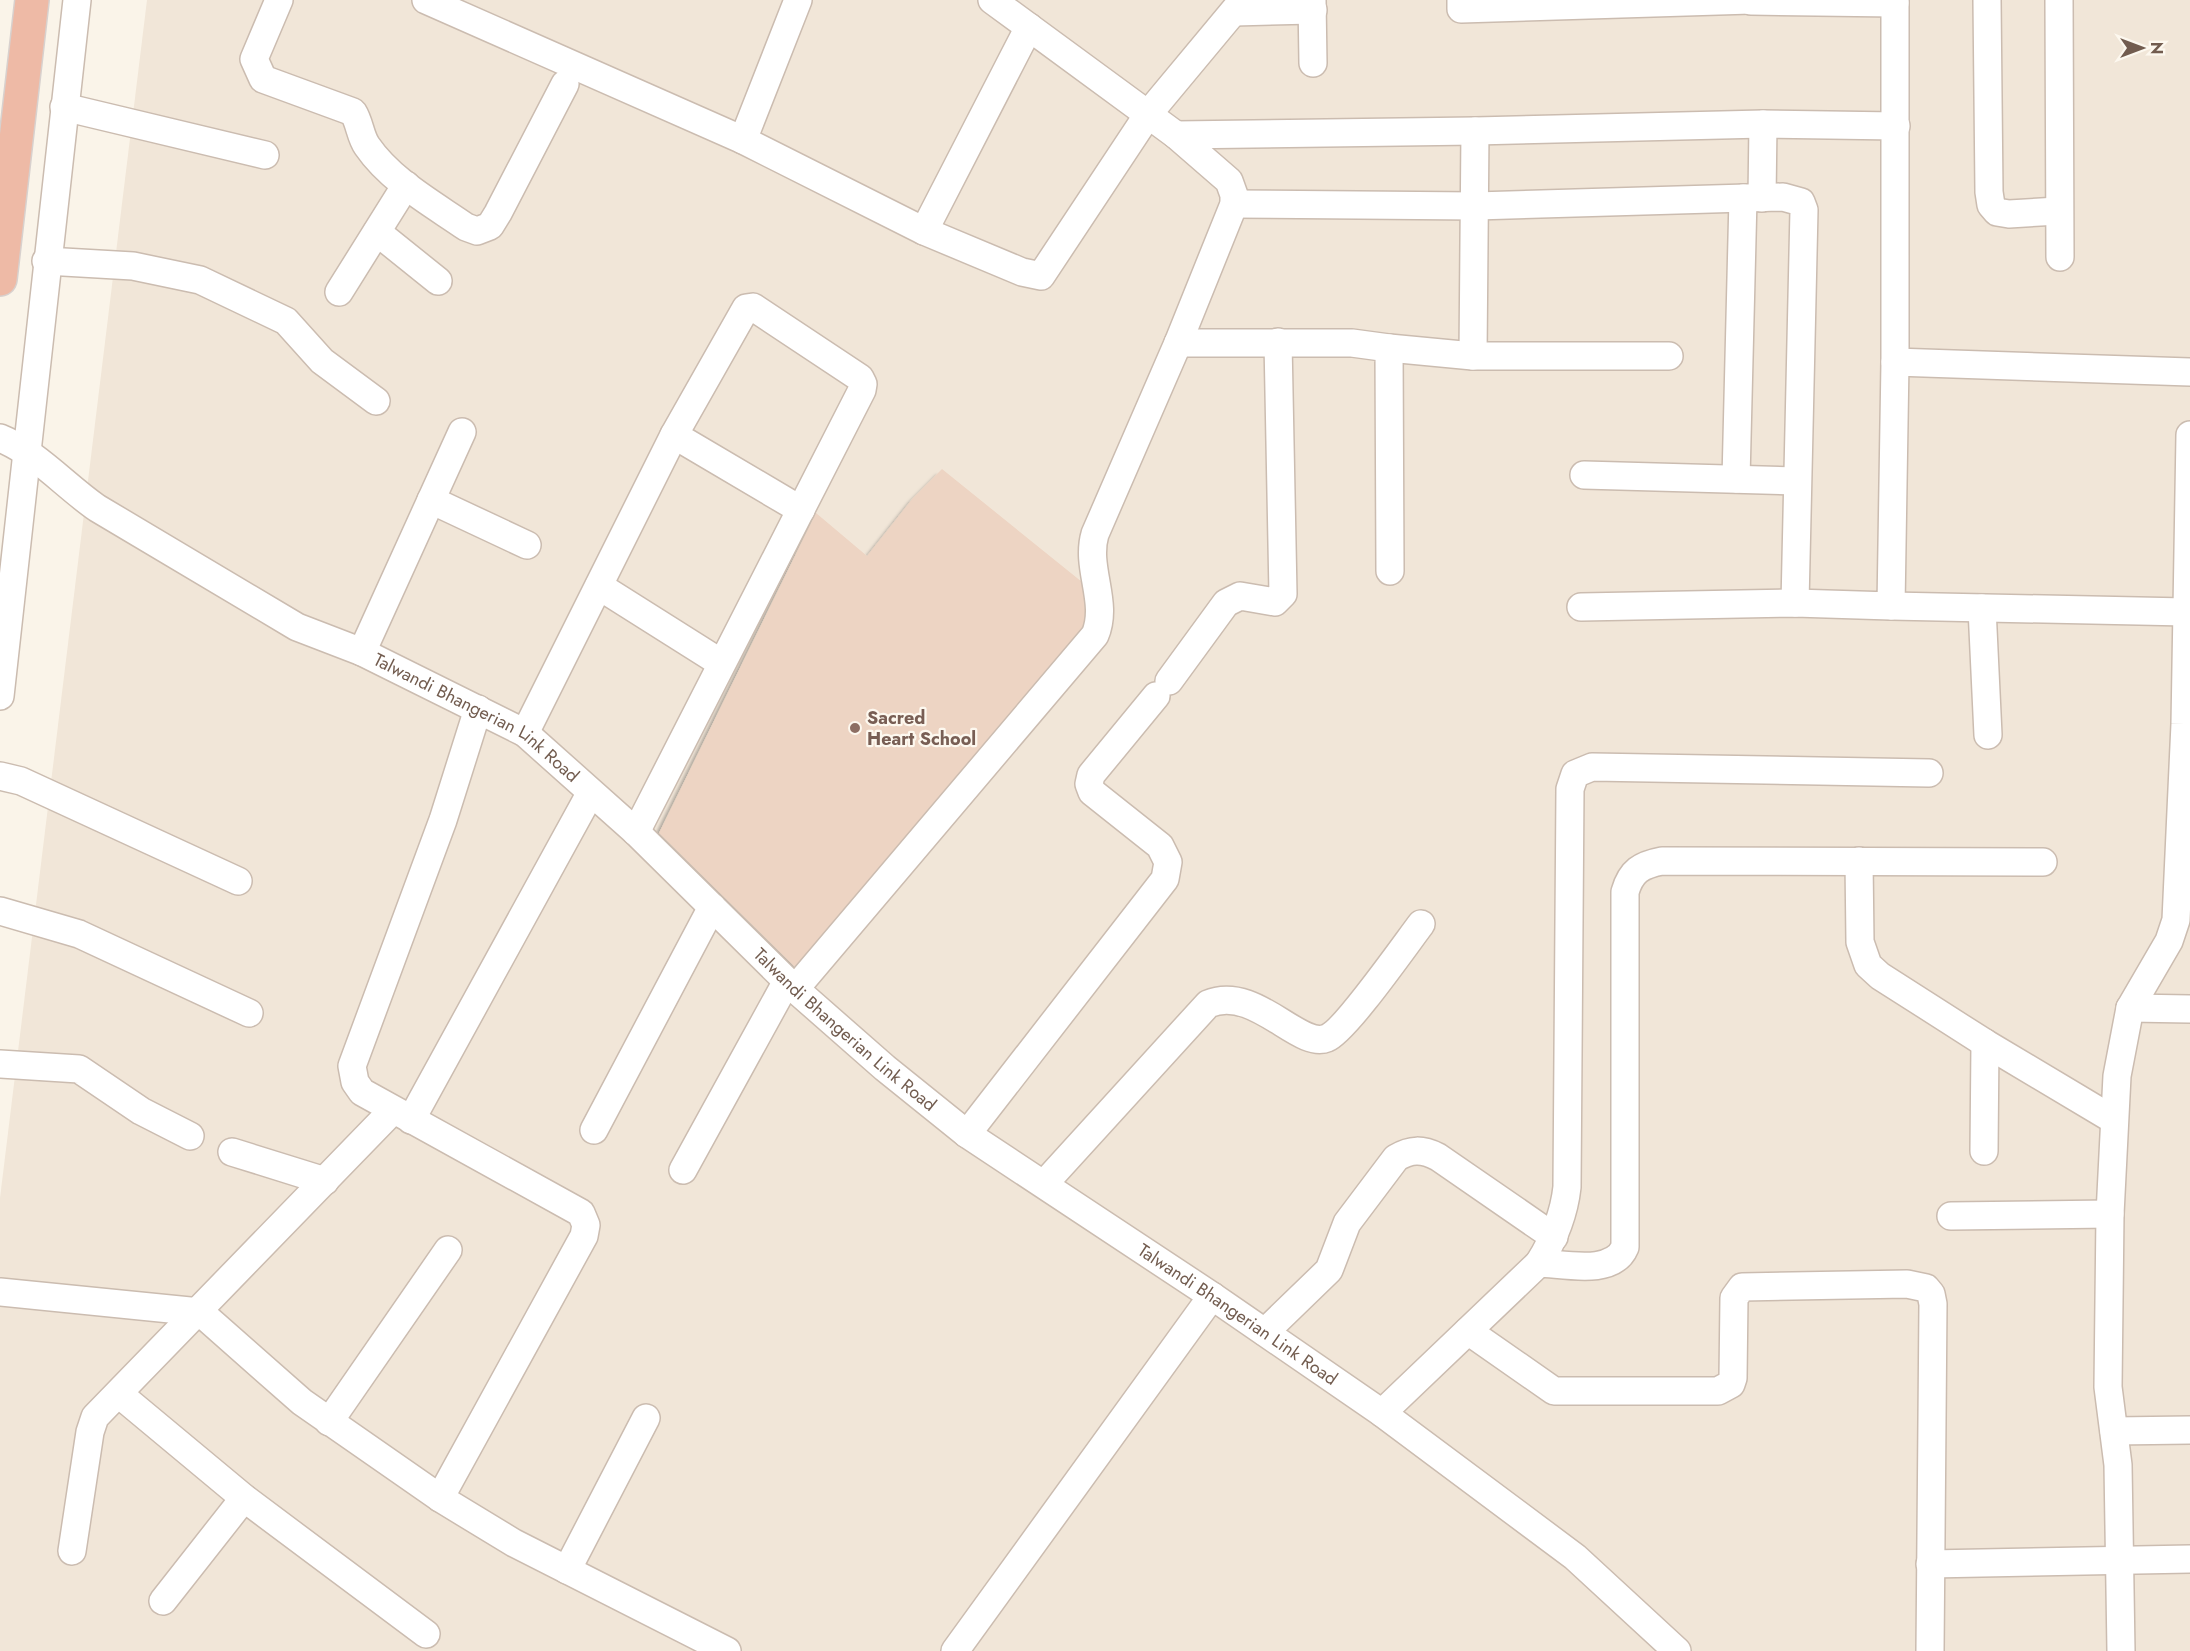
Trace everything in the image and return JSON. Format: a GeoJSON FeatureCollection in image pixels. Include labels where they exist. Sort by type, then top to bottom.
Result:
{"type":"FeatureCollection","features":[{"type":"Feature","properties":{"kind":"highway"},"geometry":{"type":"LineString","coordinates":[[0,279],[32,0]]}},
{"type":"Feature","properties":{"kind":"street"},"geometry":{"type":"LineString","coordinates":[[0,696],[28,451],[46,261],[77,0]]}},
{"type":"Feature","properties":{"kind":"street"},"geometry":{"type":"LineString","coordinates":[[279,0],[254,59],[258,74],[263,79],[352,112],[366,145],[406,185],[466,227],[483,230],[498,213],[565,84]]}},
{"type":"Feature","properties":{"kind":"street"},"geometry":{"type":"LineString","coordinates":[[426,0],[743,140],[924,231],[1022,273],[1041,276],[1149,113],[1238,6],[1313,5],[1313,63]]}},
{"type":"Feature","properties":{"kind":"street"},"geometry":{"type":"LineString","coordinates":[[743,140],[798,0]]}},
{"type":"Feature","properties":{"kind":"street"},"geometry":{"type":"LineString","coordinates":[[683,1170],[791,985],[1095,635],[1101,618],[1093,568],[1092,543],[1178,343],[1234,204],[1234,195],[1229,181],[1176,135],[992,0]]}},
{"type":"Feature","properties":{"kind":"street"},"geometry":{"type":"LineString","coordinates":[[1461,0],[1461,9],[1597,2],[1895,1],[1895,362],[1891,606]]}},
{"type":"Feature","properties":{"kind":"street"},"geometry":{"type":"LineString","coordinates":[[1988,0],[1989,192],[1991,205],[1997,212],[2009,214],[2058,211]]}},
{"type":"Feature","properties":{"kind":"street"},"geometry":{"type":"LineString","coordinates":[[2059,0],[2058,211],[2060,257]]}},
{"type":"Feature","properties":{"kind":"street"},"geometry":{"type":"LineString","coordinates":[[924,231],[1029,27]]}},
{"type":"Feature","properties":{"kind":"street"},"geometry":{"type":"LineString","coordinates":[[64,107],[265,155]]}},
{"type":"Feature","properties":{"kind":"street"},"geometry":{"type":"LineString","coordinates":[[1176,135],[1763,124],[1896,126]]}},
{"type":"Feature","properties":{"kind":"street"},"geometry":{"type":"LineString","coordinates":[[1736,479],[1753,198],[1763,124]]}},
{"type":"Feature","properties":{"kind":"street"},"geometry":{"type":"LineString","coordinates":[[1473,356],[1476,131]]}},
{"type":"Feature","properties":{"kind":"street"},"geometry":{"type":"LineString","coordinates":[[339,292],[406,185]]}},
{"type":"Feature","properties":{"kind":"street"},"geometry":{"type":"LineString","coordinates":[[1234,204],[1476,206],[1753,198],[1794,199],[1801,202],[1804,210],[1795,603]]}},
{"type":"Feature","properties":{"kind":"street"},"geometry":{"type":"LineString","coordinates":[[377,232],[438,281]]}},
{"type":"Feature","properties":{"kind":"street"},"geometry":{"type":"LineString","coordinates":[[46,261],[133,266],[200,280],[286,321],[322,361],[376,401]]}},
{"type":"Feature","properties":{"kind":"street"},"geometry":{"type":"LineString","coordinates":[[525,733],[674,435],[743,312],[753,307],[860,378],[863,384],[801,510],[636,832]]}},
{"type":"Feature","properties":{"kind":"street"},"geometry":{"type":"LineString","coordinates":[[967,1134],[1165,879],[1167,862],[1161,846],[1092,792],[1089,784],[1091,775],[1227,603],[1240,596],[1275,602],[1283,594],[1278,342]]}},
{"type":"Feature","properties":{"kind":"street"},"geometry":{"type":"LineString","coordinates":[[1178,343],[1363,344],[1473,356],[1669,356]]}},
{"type":"Feature","properties":{"kind":"street"},"geometry":{"type":"LineString","coordinates":[[1389,348],[1390,571]]}},
{"type":"Feature","properties":{"kind":"street"},"geometry":{"type":"LineString","coordinates":[[1895,362],[2190,372]]}},
{"type":"Feature","properties":{"kind":"street"},"geometry":{"type":"LineString","coordinates":[[362,652],[462,432]]}},
{"type":"Feature","properties":{"kind":"street"},"geometry":{"type":"LineString","coordinates":[[674,435],[801,510]]}},
{"type":"Feature","properties":{"kind":"street"},"geometry":{"type":"LineString","coordinates":[[2121,1651],[2118,1465],[2108,1386],[2110,1214],[2114,1120],[2119,1058],[2130,1008],[2169,941],[2176,920],[2185,724],[2190,435]]}},
{"type":"Feature","properties":{"kind":"street","name":"Talwandi Bhangerian Link Road"},"geometry":{"type":"LineString","coordinates":[[0,438],[28,451],[69,489],[97,508],[297,627],[362,652],[525,733],[590,794],[636,832],[791,985],[885,1068],[967,1134],[1212,1296],[1382,1413],[1575,1557],[1677,1651]]}},
{"type":"Feature","properties":{"kind":"street"},"geometry":{"type":"LineString","coordinates":[[1584,475],[1797,481]]}},
{"type":"Feature","properties":{"kind":"street"},"geometry":{"type":"LineString","coordinates":[[431,500],[527,545]]}},
{"type":"Feature","properties":{"kind":"street"},"geometry":{"type":"LineString","coordinates":[[599,586],[721,663]]}},
{"type":"Feature","properties":{"kind":"street"},"geometry":{"type":"LineString","coordinates":[[1581,607],[1795,603],[1982,608],[2188,595]]}},
{"type":"Feature","properties":{"kind":"street"},"geometry":{"type":"LineString","coordinates":[[1982,608],[1988,735]]}},
{"type":"Feature","properties":{"kind":"street"},"geometry":{"type":"LineString","coordinates":[[440,1498],[584,1236],[586,1225],[581,1213],[402,1115],[358,1088],[352,1066],[443,820],[478,710]]}},
{"type":"Feature","properties":{"kind":"street"},"geometry":{"type":"LineString","coordinates":[[1382,1413],[1539,1263],[1554,1237],[1562,1215],[1567,1187],[1570,789],[1575,774],[1592,767],[1929,772]]}},
{"type":"Feature","properties":{"kind":"street"},"geometry":{"type":"LineString","coordinates":[[0,776],[21,781],[238,881]]}},
{"type":"Feature","properties":{"kind":"street"},"geometry":{"type":"LineString","coordinates":[[72,1551],[90,1432],[95,1417],[200,1312],[325,1181],[402,1115],[590,794]]}},
{"type":"Feature","properties":{"kind":"street"},"geometry":{"type":"LineString","coordinates":[[1539,1263],[1606,1264],[1621,1256],[1625,1247],[1625,892],[1629,878],[1637,868],[1662,861],[2043,862]]}},
{"type":"Feature","properties":{"kind":"street"},"geometry":{"type":"LineString","coordinates":[[1859,861],[1860,942],[1868,964],[1880,976],[1985,1043],[2114,1120]]}},
{"type":"Feature","properties":{"kind":"street"},"geometry":{"type":"LineString","coordinates":[[594,1130],[712,907]]}},
{"type":"Feature","properties":{"kind":"street"},"geometry":{"type":"LineString","coordinates":[[0,911],[87,937],[249,1013]]}},
{"type":"Feature","properties":{"kind":"street"},"geometry":{"type":"LineString","coordinates":[[1044,1184],[1208,1005],[1227,999],[1238,1001],[1261,1010],[1315,1040],[1324,1040],[1342,1026],[1421,924]]}},
{"type":"Feature","properties":{"kind":"street"},"geometry":{"type":"LineString","coordinates":[[2130,1008],[2190,1009]]}},
{"type":"Feature","properties":{"kind":"street"},"geometry":{"type":"LineString","coordinates":[[1984,1151],[1985,1043]]}},
{"type":"Feature","properties":{"kind":"street"},"geometry":{"type":"LineString","coordinates":[[0,1064],[79,1069],[141,1111],[190,1136]]}},
{"type":"Feature","properties":{"kind":"street"},"geometry":{"type":"LineString","coordinates":[[1265,1332],[1329,1270],[1342,1232],[1353,1213],[1396,1158],[1406,1152],[1426,1151],[1438,1157],[1554,1237]]}},
{"type":"Feature","properties":{"kind":"street"},"geometry":{"type":"LineString","coordinates":[[232,1152],[325,1181]]}},
{"type":"Feature","properties":{"kind":"street"},"geometry":{"type":"LineString","coordinates":[[1951,1216],[2110,1214]]}},
{"type":"Feature","properties":{"kind":"street"},"geometry":{"type":"LineString","coordinates":[[329,1422],[448,1250]]}},
{"type":"Feature","properties":{"kind":"street"},"geometry":{"type":"LineString","coordinates":[[1468,1331],[1554,1391],[1718,1390],[1731,1384],[1733,1378],[1734,1298],[1742,1287],[1907,1284],[1926,1288],[1931,1294],[1933,1304],[1930,1651]]}},
{"type":"Feature","properties":{"kind":"street"},"geometry":{"type":"LineString","coordinates":[[0,1292],[200,1312],[302,1402],[440,1498],[514,1543],[727,1651]]}},
{"type":"Feature","properties":{"kind":"street"},"geometry":{"type":"LineString","coordinates":[[955,1651],[1212,1296]]}},
{"type":"Feature","properties":{"kind":"street"},"geometry":{"type":"LineString","coordinates":[[119,1394],[244,1498],[426,1634]]}},
{"type":"Feature","properties":{"kind":"street"},"geometry":{"type":"LineString","coordinates":[[567,1570],[646,1418]]}},
{"type":"Feature","properties":{"kind":"street"},"geometry":{"type":"LineString","coordinates":[[2114,1431],[2190,1430]]}},
{"type":"Feature","properties":{"kind":"street"},"geometry":{"type":"LineString","coordinates":[[162,1601],[244,1498]]}},
{"type":"Feature","properties":{"kind":"street"},"geometry":{"type":"LineString","coordinates":[[1930,1564],[2190,1559]]}},
{"type":"Feature","properties":{"kind":"shaded area"},"geometry":{"type":"Polygon","coordinates":[[[147,0],[2190,0],[2190,1651],[0,1651],[0,1198],[147,0]]]}},
{"type":"Feature","properties":{"kind":"building","name":"Sacred Heart School"},"geometry":{"type":"Polygon","coordinates":[[[942,469],[1087,586],[1089,623],[795,967],[659,833],[816,513],[867,556],[913,498],[942,469]]]}},
{"type":"Feature","properties":{"kind":"place","name":"Sacred Heart School"},"geometry":{"type":"Point","coordinates":[855,728]}}]}
